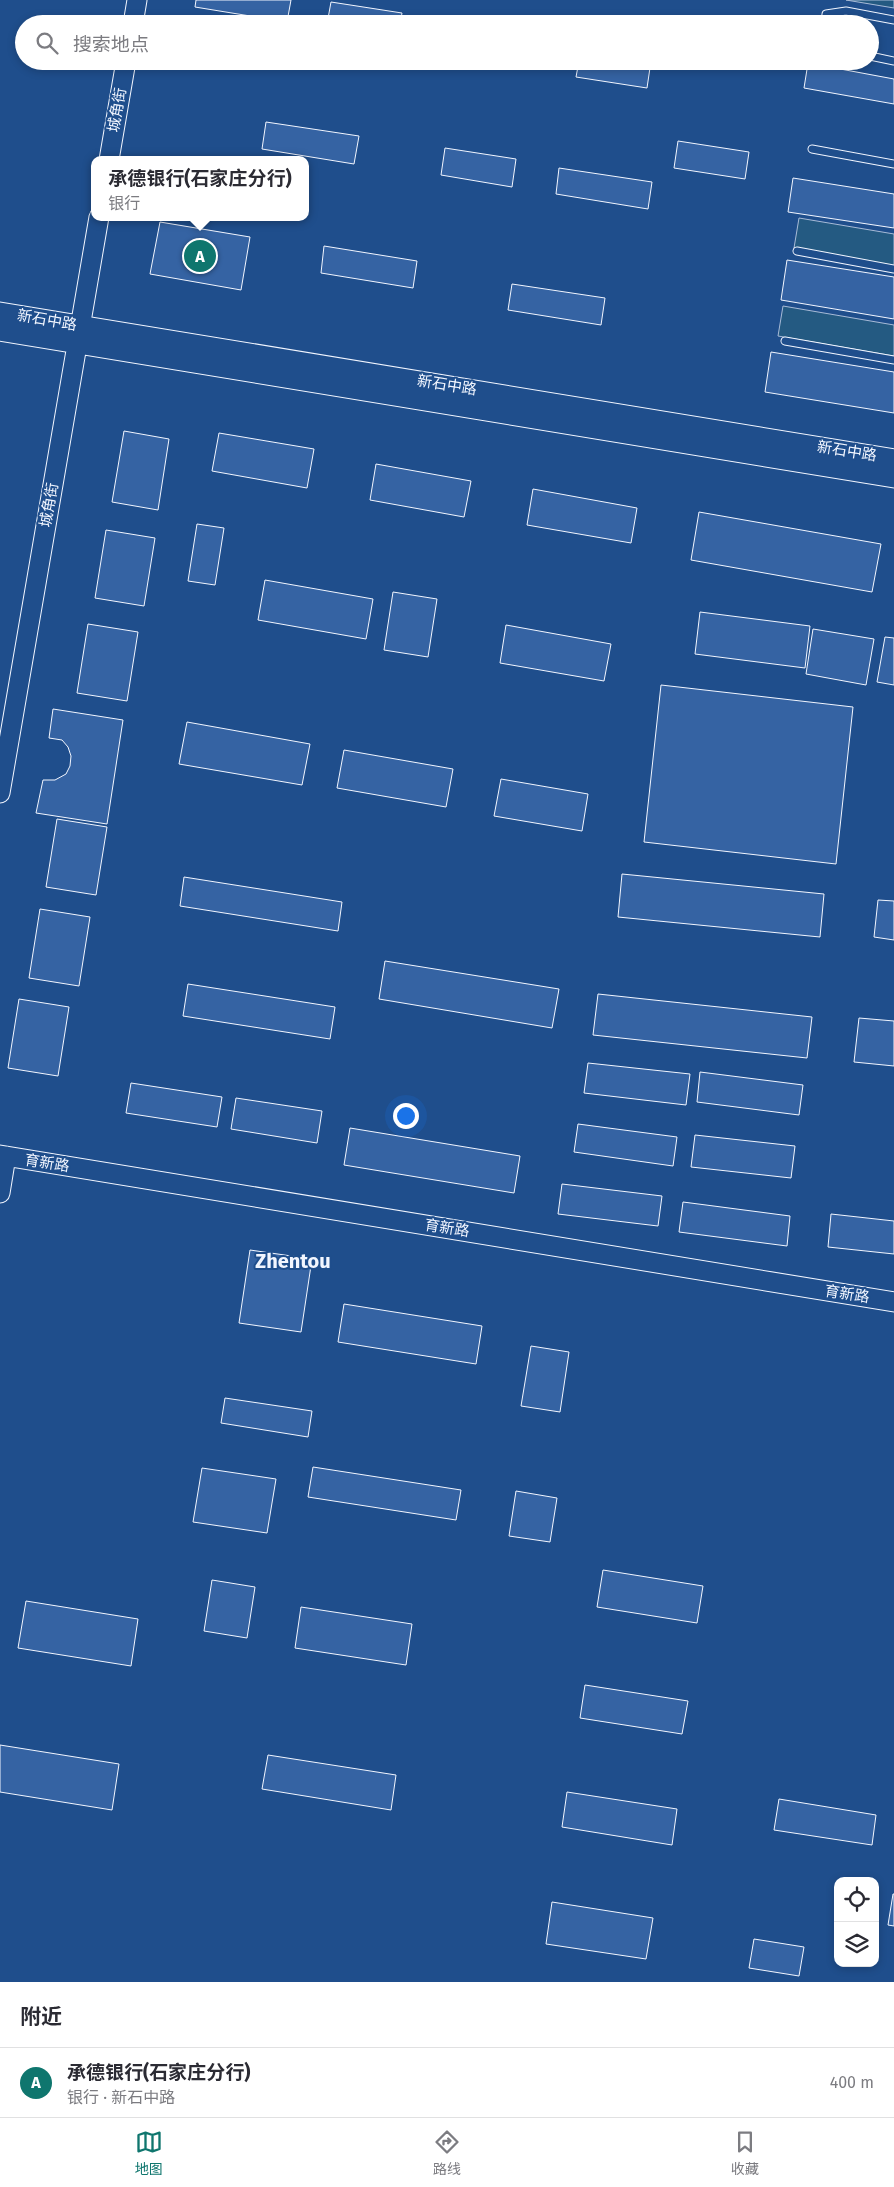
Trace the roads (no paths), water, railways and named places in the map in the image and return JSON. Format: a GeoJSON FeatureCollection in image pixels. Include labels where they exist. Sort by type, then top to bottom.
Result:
{"type":"FeatureCollection","features":[{"type":"Feature","properties":{"kind":"main road"},"geometry":{"type":"LineString","coordinates":[[134,15],[137,0]]}},
{"type":"Feature","properties":{"kind":"main road","name":"城角街"},"geometry":{"type":"LineString","coordinates":[[110,156],[124,70]]}},
{"type":"Feature","properties":{"kind":"main road","name":"城角街"},"geometry":{"type":"LineString","coordinates":[[0,792],[98,221]]}},
{"type":"Feature","properties":{"kind":"main road","name":"新石中路"},"geometry":{"type":"LineString","coordinates":[[0,312],[894,459]]}},
{"type":"Feature","properties":{"kind":"main road","name":"新石中路"},"geometry":{"type":"LineString","coordinates":[[0,331],[894,478]]}},
{"type":"Feature","properties":{"kind":"main road"},"geometry":{"type":"LineString","coordinates":[[0,1193],[3,1156]]}},
{"type":"Feature","properties":{"kind":"main road","name":"育新路"},"geometry":{"type":"LineString","coordinates":[[3,1156],[894,1302]]}},
{"type":"Feature","properties":{"kind":"lane"},"geometry":{"type":"LineString","coordinates":[[826,15],[846,11],[867,15]]}},
{"type":"Feature","properties":{"kind":"lane"},"geometry":{"type":"LineString","coordinates":[[879,17],[894,20]]}},
{"type":"Feature","properties":{"kind":"lane"},"geometry":{"type":"LineString","coordinates":[[879,58],[894,61]]}},
{"type":"Feature","properties":{"kind":"lane"},"geometry":{"type":"LineString","coordinates":[[812,149],[894,164]]}},
{"type":"Feature","properties":{"kind":"lane"},"geometry":{"type":"LineString","coordinates":[[797,251],[894,269]]}},
{"type":"Feature","properties":{"kind":"lane"},"geometry":{"type":"LineString","coordinates":[[785,341],[894,360]]}},
{"type":"Feature","properties":{"kind":"place","name":"承德银行(石家庄分行)"},"geometry":{"type":"Point","coordinates":[200,256]}},
{"type":"Feature","properties":{"kind":"district","name":"Zhentou"},"geometry":{"type":"Point","coordinates":[293,1261]}}]}
